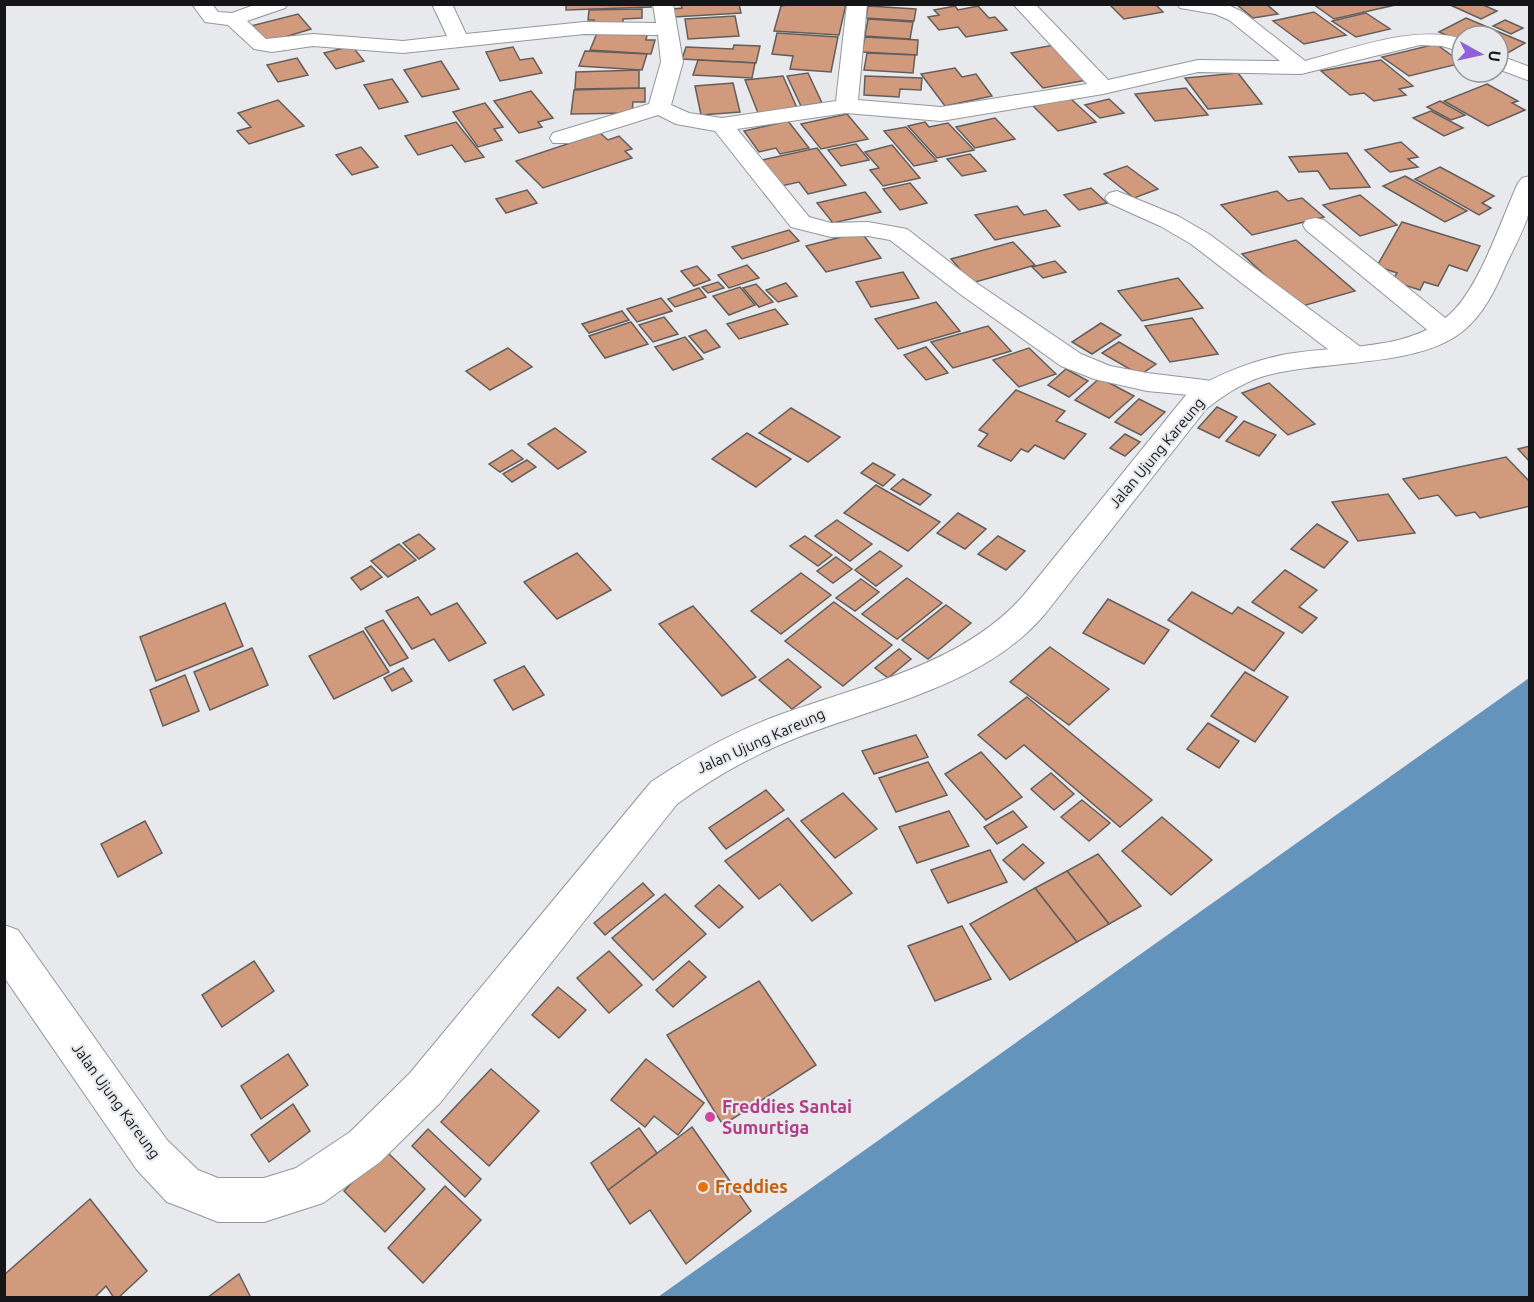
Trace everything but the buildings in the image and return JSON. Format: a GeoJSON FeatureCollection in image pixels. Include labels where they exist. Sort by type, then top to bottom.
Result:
{"type":"FeatureCollection","features":[{"type":"Feature","properties":{"kind":"street"},"geometry":{"type":"LineString","coordinates":[[202,4],[212,18],[234,19],[278,4]]}},
{"type":"Feature","properties":{"kind":"street"},"geometry":{"type":"LineString","coordinates":[[442,4],[459,41]]}},
{"type":"Feature","properties":{"kind":"street"},"geometry":{"type":"LineString","coordinates":[[659,108],[672,62],[663,4]]}},
{"type":"Feature","properties":{"kind":"street"},"geometry":{"type":"LineString","coordinates":[[846,106],[857,4]]}},
{"type":"Feature","properties":{"kind":"street"},"geometry":{"type":"LineString","coordinates":[[1023,4],[1103,87]]}},
{"type":"Feature","properties":{"kind":"street"},"geometry":{"type":"LineString","coordinates":[[1187,4],[1220,9],[1236,16],[1301,68]]}},
{"type":"Feature","properties":{"kind":"street"},"geometry":{"type":"LineString","coordinates":[[234,19],[261,45],[313,40],[403,47],[584,28],[668,29]]}},
{"type":"Feature","properties":{"kind":"street"},"geometry":{"type":"LineString","coordinates":[[561,138],[659,108],[684,119],[722,125],[846,106],[941,114],[1103,87],[1198,66],[1301,68],[1420,39],[1450,42]]}},
{"type":"Feature","properties":{"kind":"street"},"geometry":{"type":"LineString","coordinates":[[1510,66],[1530,75]]}},
{"type":"Feature","properties":{"kind":"street"},"geometry":{"type":"LineString","coordinates":[[722,125],[800,222],[812,227],[831,230],[868,229],[898,234],[969,289],[1071,360],[1104,373],[1147,382],[1211,388]]}},
{"type":"Feature","properties":{"kind":"street","name":"Jalan Ujung Kareung"},"geometry":{"type":"LineString","coordinates":[[4,943],[152,1155],[183,1186],[218,1200],[264,1200],[307,1187],[364,1147],[425,1088],[664,793],[692,771],[721,756],[816,716],[896,687],[996,641],[1035,602],[1196,402],[1211,388],[1251,370],[1398,346],[1445,331],[1471,308],[1481,293],[1530,183]]}},
{"type":"Feature","properties":{"kind":"street"},"geometry":{"type":"LineString","coordinates":[[1117,198],[1169,221],[1200,239],[1353,354]]}},
{"type":"Feature","properties":{"kind":"street"},"geometry":{"type":"LineString","coordinates":[[1315,225],[1445,331]]}},
{"type":"Feature","properties":{"kind":"water"},"geometry":{"type":"Polygon","coordinates":[[[1529,678],[1529,1297],[658,1297],[1529,678]]]}},
{"type":"Feature","properties":{"kind":"place","name":"Freddies Santai Sumurtiga"},"geometry":{"type":"Point","coordinates":[710,1117]}},
{"type":"Feature","properties":{"kind":"place","name":"Freddies"},"geometry":{"type":"Point","coordinates":[703,1187]}}]}
